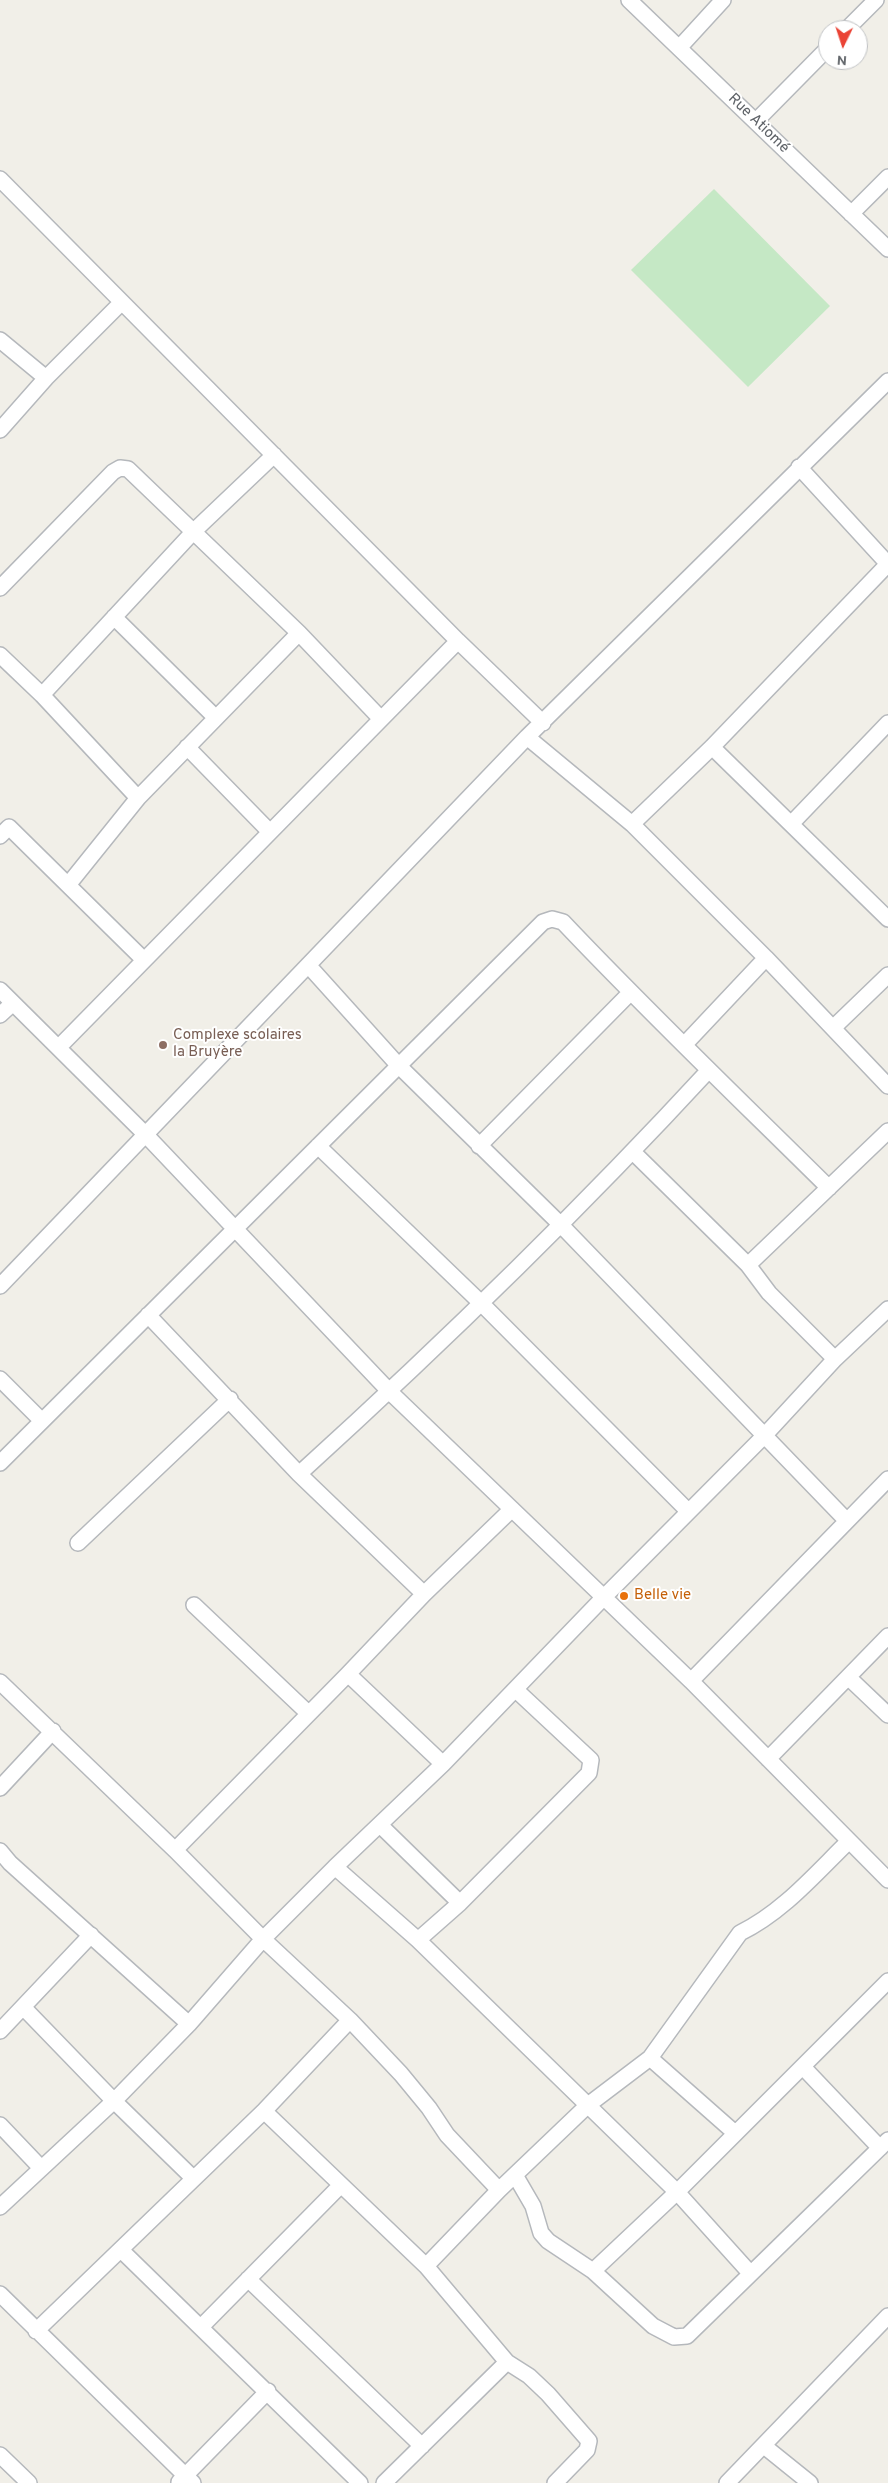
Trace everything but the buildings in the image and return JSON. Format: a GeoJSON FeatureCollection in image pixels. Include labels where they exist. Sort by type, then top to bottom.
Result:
{"type":"FeatureCollection","features":[{"type":"Feature","properties":{"kind":"street","name":"Rue Atiomé"},"geometry":{"type":"LineString","coordinates":[[628,0],[888,249]]}},
{"type":"Feature","properties":{"kind":"street"},"geometry":{"type":"LineString","coordinates":[[679,48],[723,0]]}},
{"type":"Feature","properties":{"kind":"street"},"geometry":{"type":"LineString","coordinates":[[856,20],[876,0]]}},
{"type":"Feature","properties":{"kind":"street"},"geometry":{"type":"LineString","coordinates":[[756,121],[818,58]]}},
{"type":"Feature","properties":{"kind":"street"},"geometry":{"type":"LineString","coordinates":[[851,214],[888,177]]}},
{"type":"Feature","properties":{"kind":"street"},"geometry":{"type":"LineString","coordinates":[[0,179],[458,641],[543,723]]}},
{"type":"Feature","properties":{"kind":"street"},"geometry":{"type":"LineString","coordinates":[[0,430],[46,378],[122,302]]}},
{"type":"Feature","properties":{"kind":"street"},"geometry":{"type":"LineString","coordinates":[[0,340],[46,378]]}},
{"type":"Feature","properties":{"kind":"street"},"geometry":{"type":"LineString","coordinates":[[0,1286],[527,737],[888,381]]}},
{"type":"Feature","properties":{"kind":"street"},"geometry":{"type":"LineString","coordinates":[[42,695],[194,532],[274,455]]}},
{"type":"Feature","properties":{"kind":"street"},"geometry":{"type":"LineString","coordinates":[[632,824],[712,747],[888,564],[800,467]]}},
{"type":"Feature","properties":{"kind":"street"},"geometry":{"type":"LineString","coordinates":[[0,588],[113,472],[120,468],[128,469],[299,633],[381,719]]}},
{"type":"Feature","properties":{"kind":"street"},"geometry":{"type":"LineString","coordinates":[[114,616],[216,718]]}},
{"type":"Feature","properties":{"kind":"street"},"geometry":{"type":"LineString","coordinates":[[68,885],[138,798],[299,633]]}},
{"type":"Feature","properties":{"kind":"street"},"geometry":{"type":"LineString","coordinates":[[58,1047],[458,641]]}},
{"type":"Feature","properties":{"kind":"street"},"geometry":{"type":"LineString","coordinates":[[0,655],[42,695],[138,798]]}},
{"type":"Feature","properties":{"kind":"street"},"geometry":{"type":"LineString","coordinates":[[791,824],[888,723]]}},
{"type":"Feature","properties":{"kind":"street"},"geometry":{"type":"LineString","coordinates":[[527,737],[632,824],[766,958],[888,1086]]}},
{"type":"Feature","properties":{"kind":"street"},"geometry":{"type":"LineString","coordinates":[[187,747],[270,832]]}},
{"type":"Feature","properties":{"kind":"street"},"geometry":{"type":"LineString","coordinates":[[712,747],[888,919]]}},
{"type":"Feature","properties":{"kind":"street"},"geometry":{"type":"LineString","coordinates":[[0,836],[9,827],[144,960]]}},
{"type":"Feature","properties":{"kind":"street"},"geometry":{"type":"LineString","coordinates":[[0,1463],[41,1420],[543,922],[552,919],[562,922],[630,993],[686,1044],[709,1070],[830,1188]]}},
{"type":"Feature","properties":{"kind":"street"},"geometry":{"type":"LineString","coordinates":[[686,1044],[766,958]]}},
{"type":"Feature","properties":{"kind":"street"},"geometry":{"type":"LineString","coordinates":[[308,965],[399,1066],[560,1224],[847,1521]]}},
{"type":"Feature","properties":{"kind":"street"},"geometry":{"type":"LineString","coordinates":[[833,1028],[888,975]]}},
{"type":"Feature","properties":{"kind":"street"},"geometry":{"type":"LineString","coordinates":[[0,990],[146,1134],[390,1392],[691,1682],[888,1880]]}},
{"type":"Feature","properties":{"kind":"street"},"geometry":{"type":"LineString","coordinates":[[479,1146],[630,993]]}},
{"type":"Feature","properties":{"kind":"street"},"geometry":{"type":"LineString","coordinates":[[0,1015],[12,1003]]}},
{"type":"Feature","properties":{"kind":"street"},"geometry":{"type":"LineString","coordinates":[[299,1474],[390,1392],[481,1303],[633,1152],[709,1070]]}},
{"type":"Feature","properties":{"kind":"street"},"geometry":{"type":"LineString","coordinates":[[748,1265],[888,1131]]}},
{"type":"Feature","properties":{"kind":"street"},"geometry":{"type":"LineString","coordinates":[[318,1146],[481,1303],[688,1511]]}},
{"type":"Feature","properties":{"kind":"street"},"geometry":{"type":"LineString","coordinates":[[633,1152],[748,1265],[769,1293],[835,1359]]}},
{"type":"Feature","properties":{"kind":"street"},"geometry":{"type":"LineString","coordinates":[[0,2207],[114,2101],[189,2024],[263,1939],[443,1764],[688,1511],[764,1436],[835,1359],[888,1309]]}},
{"type":"Feature","properties":{"kind":"street"},"geometry":{"type":"LineString","coordinates":[[148,1315],[230,1399],[299,1474],[424,1594]]}},
{"type":"Feature","properties":{"kind":"street"},"geometry":{"type":"LineString","coordinates":[[0,1379],[41,1420]]}},
{"type":"Feature","properties":{"kind":"street"},"geometry":{"type":"LineString","coordinates":[[78,1543],[230,1399]]}},
{"type":"Feature","properties":{"kind":"street"},"geometry":{"type":"LineString","coordinates":[[691,1682],[888,1479]]}},
{"type":"Feature","properties":{"kind":"street"},"geometry":{"type":"LineString","coordinates":[[176,1850],[424,1594],[512,1509]]}},
{"type":"Feature","properties":{"kind":"street"},"geometry":{"type":"LineString","coordinates":[[194,1605],[308,1713]]}},
{"type":"Feature","properties":{"kind":"street"},"geometry":{"type":"LineString","coordinates":[[768,1759],[888,1636]]}},
{"type":"Feature","properties":{"kind":"street"},"geometry":{"type":"LineString","coordinates":[[348,1674],[443,1764]]}},
{"type":"Feature","properties":{"kind":"street"},"geometry":{"type":"LineString","coordinates":[[848,1677],[888,1715]]}},
{"type":"Feature","properties":{"kind":"street"},"geometry":{"type":"LineString","coordinates":[[0,1682],[176,1850],[263,1939],[350,2020],[402,2074],[430,2108],[447,2135],[498,2190]]}},
{"type":"Feature","properties":{"kind":"street"},"geometry":{"type":"LineString","coordinates":[[418,1940],[460,1903],[589,1773],[591,1760],[516,1690]]}},
{"type":"Feature","properties":{"kind":"street"},"geometry":{"type":"LineString","coordinates":[[0,1788],[53,1731]]}},
{"type":"Feature","properties":{"kind":"street"},"geometry":{"type":"LineString","coordinates":[[380,1825],[460,1903]]}},
{"type":"Feature","properties":{"kind":"street"},"geometry":{"type":"LineString","coordinates":[[426,2266],[498,2190],[588,2105],[650,2058],[740,1933],[763,1922],[795,1894],[849,1841]]}},
{"type":"Feature","properties":{"kind":"street"},"geometry":{"type":"LineString","coordinates":[[0,1851],[5,1868],[91,1935],[189,2024]]}},
{"type":"Feature","properties":{"kind":"street"},"geometry":{"type":"LineString","coordinates":[[335,1867],[418,1940],[677,2192],[750,2273]]}},
{"type":"Feature","properties":{"kind":"street"},"geometry":{"type":"LineString","coordinates":[[0,2032],[91,1935]]}},
{"type":"Feature","properties":{"kind":"street"},"geometry":{"type":"LineString","coordinates":[[593,2271],[677,2192],[888,1982]]}},
{"type":"Feature","properties":{"kind":"street"},"geometry":{"type":"LineString","coordinates":[[23,2007],[192,2178]]}},
{"type":"Feature","properties":{"kind":"street"},"geometry":{"type":"LineString","coordinates":[[36,2331],[192,2178],[264,2111],[350,2020]]}},
{"type":"Feature","properties":{"kind":"street"},"geometry":{"type":"LineString","coordinates":[[650,2058],[735,2133]]}},
{"type":"Feature","properties":{"kind":"street"},"geometry":{"type":"LineString","coordinates":[[515,2175],[533,2206],[541,2234],[555,2247],[593,2271],[653,2326],[674,2337],[687,2336],[884,2144],[803,2067]]}},
{"type":"Feature","properties":{"kind":"street"},"geometry":{"type":"LineString","coordinates":[[264,2111],[340,2186],[426,2266],[507,2362],[529,2376],[548,2394],[588,2441],[587,2450],[555,2483]]}},
{"type":"Feature","properties":{"kind":"street"},"geometry":{"type":"LineString","coordinates":[[0,2125],[41,2168]]}},
{"type":"Feature","properties":{"kind":"street"},"geometry":{"type":"LineString","coordinates":[[201,2327],[340,2186]]}},
{"type":"Feature","properties":{"kind":"street"},"geometry":{"type":"LineString","coordinates":[[120,2250],[268,2391],[360,2483]]}},
{"type":"Feature","properties":{"kind":"street"},"geometry":{"type":"LineString","coordinates":[[248,2279],[422,2446]]}},
{"type":"Feature","properties":{"kind":"street"},"geometry":{"type":"LineString","coordinates":[[0,2294],[186,2480],[268,2391]]}},
{"type":"Feature","properties":{"kind":"street"},"geometry":{"type":"LineString","coordinates":[[727,2483],[888,2316]]}},
{"type":"Feature","properties":{"kind":"street"},"geometry":{"type":"LineString","coordinates":[[384,2483],[507,2362]]}},
{"type":"Feature","properties":{"kind":"street"},"geometry":{"type":"LineString","coordinates":[[764,2446],[810,2483]]}},
{"type":"Feature","properties":{"kind":"street"},"geometry":{"type":"LineString","coordinates":[[0,2455],[29,2483]]}},
{"type":"Feature","properties":{"kind":"green space"},"geometry":{"type":"Polygon","coordinates":[[[714,189],[830,306],[748,387],[631,270],[714,189]]]}},
{"type":"Feature","properties":{"kind":"place","name":"Complexe scolaires la Bruyère"},"geometry":{"type":"Point","coordinates":[163,1045]}},
{"type":"Feature","properties":{"kind":"place","name":"Belle vie"},"geometry":{"type":"Point","coordinates":[624,1596]}}]}
